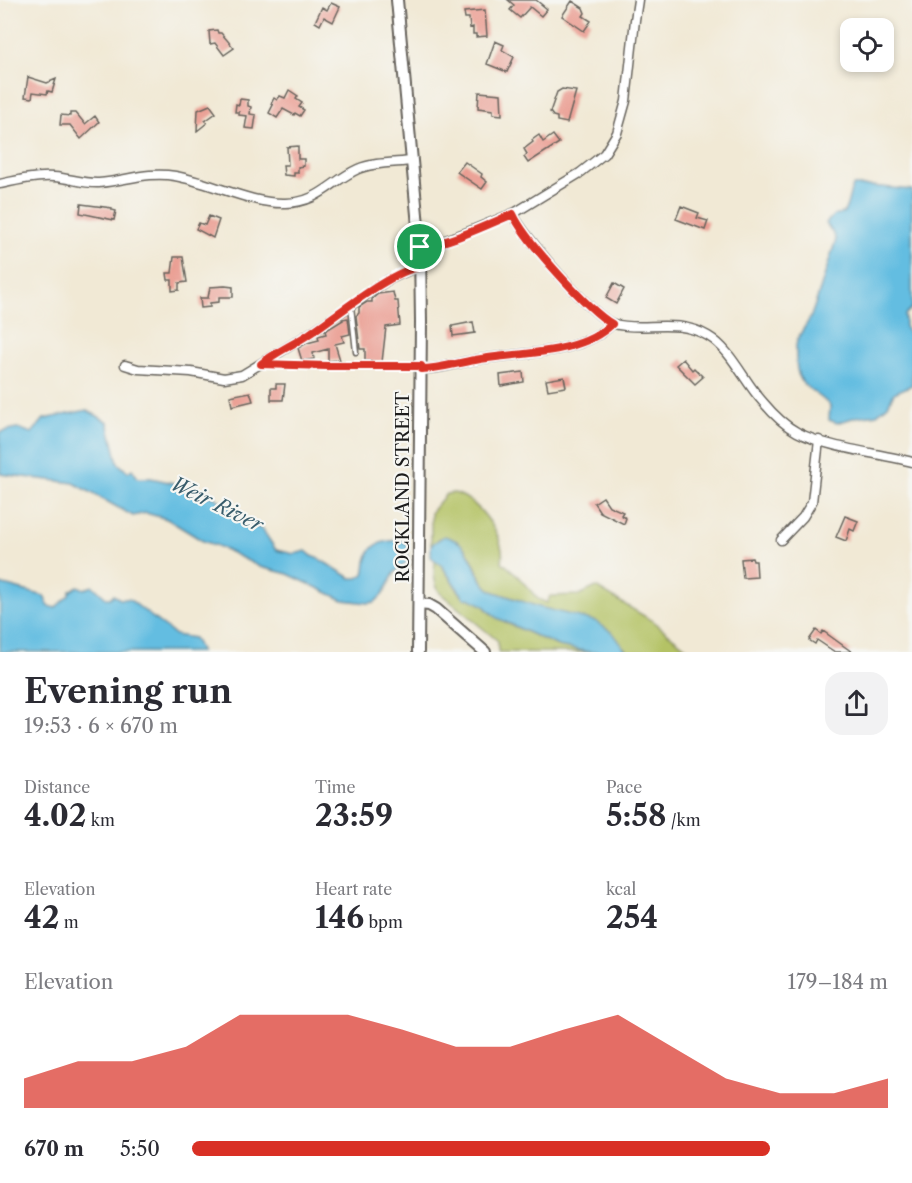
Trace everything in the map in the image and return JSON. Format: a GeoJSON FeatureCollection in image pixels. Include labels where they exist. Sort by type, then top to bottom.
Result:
{"type":"FeatureCollection","features":[{"type":"Feature","properties":{"kind":"main road","name":"ROCKLAND STREET"},"geometry":{"type":"LineString","coordinates":[[397,0],[420,247],[418,652]]}},
{"type":"Feature","properties":{"kind":"main road"},"geometry":{"type":"LineString","coordinates":[[419,604],[429,605],[436,609],[486,652]]}},
{"type":"Feature","properties":{"kind":"street"},"geometry":{"type":"LineString","coordinates":[[420,247],[513,214],[589,167],[604,154],[612,144],[620,126],[627,101],[634,20],[638,0]]}},
{"type":"Feature","properties":{"kind":"street"},"geometry":{"type":"LineString","coordinates":[[0,184],[41,177],[101,183],[141,175],[163,174],[201,182],[269,202],[288,203],[301,202],[319,195],[351,172],[365,167],[412,161]]}},
{"type":"Feature","properties":{"kind":"street"},"geometry":{"type":"LineString","coordinates":[[513,214],[519,226],[562,276],[601,317],[612,324],[679,326],[703,334],[719,345],[758,397],[777,417],[797,432],[819,441],[912,462]]}},
{"type":"Feature","properties":{"kind":"street"},"geometry":{"type":"LineString","coordinates":[[125,365],[224,378],[242,375],[388,280],[420,267]]}},
{"type":"Feature","properties":{"kind":"street"},"geometry":{"type":"LineString","coordinates":[[421,368],[434,369],[477,359],[573,345],[602,332],[612,324]]}},
{"type":"Feature","properties":{"kind":"street"},"geometry":{"type":"LineString","coordinates":[[781,540],[803,517],[812,502],[819,441]]}},
{"type":"Feature","properties":{"kind":"lane"},"geometry":{"type":"LineString","coordinates":[[350,305],[356,352]]}},
{"type":"Feature","properties":{"kind":"lane"},"geometry":{"type":"LineString","coordinates":[[261,364],[421,368]]}},
{"type":"Feature","properties":{"kind":"green space"},"geometry":{"type":"Polygon","coordinates":[[[454,493],[463,496],[481,510],[500,541],[502,562],[538,599],[547,603],[550,596],[579,595],[596,587],[651,620],[692,652],[627,652],[626,649],[539,607],[492,591],[483,581],[467,551],[462,547],[439,538],[435,544],[431,545],[431,512],[446,494],[454,493]]]}},
{"type":"Feature","properties":{"kind":"green space"},"geometry":{"type":"Polygon","coordinates":[[[435,560],[442,566],[460,594],[483,605],[490,613],[558,646],[590,652],[498,652],[498,641],[440,593],[435,581],[435,560]]]}},
{"type":"Feature","properties":{"kind":"water"},"geometry":{"type":"Polygon","coordinates":[[[853,186],[912,190],[912,308],[905,315],[905,326],[912,335],[912,385],[894,393],[888,405],[877,414],[837,423],[829,420],[830,406],[807,387],[800,378],[796,344],[811,316],[836,240],[826,223],[833,216],[844,212],[853,186]]]}},
{"type":"Feature","properties":{"kind":"water","name":"Weir River"},"geometry":{"type":"Polygon","coordinates":[[[87,410],[108,422],[118,463],[128,472],[132,469],[138,478],[151,478],[178,484],[216,498],[253,526],[262,529],[276,550],[294,554],[306,551],[351,578],[358,578],[364,574],[369,553],[376,546],[385,542],[401,540],[408,545],[408,561],[395,572],[383,594],[375,602],[343,600],[288,574],[260,567],[203,541],[167,519],[146,513],[133,516],[74,483],[0,474],[0,432],[17,428],[32,433],[44,419],[87,410]]]}},
{"type":"Feature","properties":{"kind":"water"},"geometry":{"type":"Polygon","coordinates":[[[444,536],[462,545],[485,585],[492,591],[539,607],[595,621],[613,633],[627,652],[590,652],[558,646],[497,618],[483,605],[469,598],[465,599],[442,566],[431,557],[431,545],[444,536]]]}},
{"type":"Feature","properties":{"kind":"water"},"geometry":{"type":"Polygon","coordinates":[[[0,584],[44,596],[48,606],[55,608],[69,595],[70,591],[78,586],[84,589],[93,586],[106,598],[113,595],[120,599],[129,599],[175,635],[194,638],[201,652],[0,652],[0,584]]]}},
{"type":"Feature","properties":{"kind":"building"},"geometry":{"type":"Polygon","coordinates":[[[508,0],[536,0],[547,9],[541,16],[530,7],[520,18],[510,10],[514,5],[508,0]]]}},
{"type":"Feature","properties":{"kind":"building"},"geometry":{"type":"Polygon","coordinates":[[[572,1],[583,8],[585,13],[583,16],[591,21],[584,31],[562,16],[572,1]]]}},
{"type":"Feature","properties":{"kind":"building"},"geometry":{"type":"Polygon","coordinates":[[[331,3],[340,7],[333,22],[324,17],[320,25],[315,22],[322,7],[327,10],[331,3]]]}},
{"type":"Feature","properties":{"kind":"building"},"geometry":{"type":"Polygon","coordinates":[[[485,10],[487,36],[476,37],[476,34],[473,34],[473,27],[470,28],[469,18],[465,18],[464,12],[485,10]]]}},
{"type":"Feature","properties":{"kind":"building"},"geometry":{"type":"Polygon","coordinates":[[[217,30],[234,48],[224,55],[215,43],[210,44],[209,31],[217,30]]]}},
{"type":"Feature","properties":{"kind":"building"},"geometry":{"type":"Polygon","coordinates":[[[495,41],[504,45],[502,50],[514,57],[507,72],[487,64],[495,41]]]}},
{"type":"Feature","properties":{"kind":"building"},"geometry":{"type":"Polygon","coordinates":[[[28,77],[47,83],[56,79],[52,92],[48,91],[47,94],[33,92],[32,98],[25,97],[28,77]]]}},
{"type":"Feature","properties":{"kind":"building"},"geometry":{"type":"Polygon","coordinates":[[[562,89],[576,91],[567,123],[557,121],[557,117],[550,112],[557,92],[562,89]]]}},
{"type":"Feature","properties":{"kind":"building"},"geometry":{"type":"Polygon","coordinates":[[[289,90],[298,96],[296,99],[302,103],[299,107],[304,110],[300,116],[283,109],[277,118],[269,113],[274,98],[277,100],[280,96],[285,98],[289,90]]]}},
{"type":"Feature","properties":{"kind":"building"},"geometry":{"type":"Polygon","coordinates":[[[479,92],[501,94],[502,115],[493,114],[493,110],[478,108],[479,92]]]}},
{"type":"Feature","properties":{"kind":"building"},"geometry":{"type":"Polygon","coordinates":[[[240,99],[248,100],[248,106],[251,107],[250,114],[256,115],[254,129],[245,128],[247,116],[235,112],[236,104],[239,105],[240,99]]]}},
{"type":"Feature","properties":{"kind":"building"},"geometry":{"type":"Polygon","coordinates":[[[210,105],[216,113],[197,131],[198,110],[210,105]]]}},
{"type":"Feature","properties":{"kind":"building"},"geometry":{"type":"Polygon","coordinates":[[[70,113],[76,113],[85,124],[95,116],[99,122],[81,139],[70,125],[60,125],[61,115],[70,116],[70,113]]]}},
{"type":"Feature","properties":{"kind":"building"},"geometry":{"type":"Polygon","coordinates":[[[539,135],[543,142],[553,135],[559,143],[528,163],[524,157],[527,154],[524,149],[539,135]]]}},
{"type":"Feature","properties":{"kind":"building"},"geometry":{"type":"Polygon","coordinates":[[[298,146],[298,159],[304,159],[304,166],[298,167],[298,173],[294,173],[294,176],[284,175],[283,165],[288,165],[287,147],[298,146]]]}},
{"type":"Feature","properties":{"kind":"building"},"geometry":{"type":"Polygon","coordinates":[[[465,162],[482,174],[481,177],[487,182],[482,189],[457,172],[465,162]]]}},
{"type":"Feature","properties":{"kind":"building"},"geometry":{"type":"Polygon","coordinates":[[[81,204],[112,208],[116,211],[114,220],[80,213],[81,204]]]}},
{"type":"Feature","properties":{"kind":"building"},"geometry":{"type":"Polygon","coordinates":[[[681,206],[699,213],[697,218],[708,221],[705,230],[676,219],[681,206]]]}},
{"type":"Feature","properties":{"kind":"building"},"geometry":{"type":"Polygon","coordinates":[[[209,216],[219,220],[213,238],[196,229],[199,223],[205,225],[209,216]]]}},
{"type":"Feature","properties":{"kind":"building"},"geometry":{"type":"Polygon","coordinates":[[[174,257],[183,257],[187,282],[179,283],[179,290],[172,291],[172,280],[168,280],[167,273],[172,273],[174,257]]]}},
{"type":"Feature","properties":{"kind":"building"},"geometry":{"type":"Polygon","coordinates":[[[614,283],[624,289],[616,304],[606,298],[614,283]]]}},
{"type":"Feature","properties":{"kind":"building"},"geometry":{"type":"Polygon","coordinates":[[[210,287],[233,287],[233,297],[219,297],[219,302],[210,303],[210,307],[201,308],[200,298],[208,298],[210,287]]]}},
{"type":"Feature","properties":{"kind":"building"},"geometry":{"type":"Polygon","coordinates":[[[393,292],[395,301],[398,301],[400,325],[386,327],[382,362],[365,361],[365,349],[360,349],[356,316],[359,313],[359,307],[372,302],[378,294],[393,292]]]}},
{"type":"Feature","properties":{"kind":"building"},"geometry":{"type":"Polygon","coordinates":[[[348,318],[350,334],[342,336],[344,342],[335,344],[340,360],[328,361],[328,349],[313,353],[314,359],[302,361],[298,348],[319,340],[318,336],[326,334],[325,331],[342,319],[348,318]]]}},
{"type":"Feature","properties":{"kind":"building"},"geometry":{"type":"Polygon","coordinates":[[[473,322],[475,333],[453,336],[452,326],[473,322]]]}},
{"type":"Feature","properties":{"kind":"building"},"geometry":{"type":"Polygon","coordinates":[[[683,359],[692,370],[694,368],[703,377],[695,384],[676,365],[683,359]]]}},
{"type":"Feature","properties":{"kind":"building"},"geometry":{"type":"Polygon","coordinates":[[[523,372],[524,382],[501,386],[500,375],[523,372]]]}},
{"type":"Feature","properties":{"kind":"building"},"geometry":{"type":"Polygon","coordinates":[[[564,377],[566,387],[548,390],[546,380],[564,377]]]}},
{"type":"Feature","properties":{"kind":"building"},"geometry":{"type":"Polygon","coordinates":[[[276,384],[285,384],[283,400],[271,400],[271,388],[276,388],[276,384]]]}},
{"type":"Feature","properties":{"kind":"building"},"geometry":{"type":"Polygon","coordinates":[[[250,392],[253,401],[232,406],[230,396],[250,392]]]}},
{"type":"Feature","properties":{"kind":"building"},"geometry":{"type":"Polygon","coordinates":[[[603,497],[609,506],[623,512],[621,515],[626,518],[624,524],[600,512],[594,503],[603,497]]]}},
{"type":"Feature","properties":{"kind":"building"},"geometry":{"type":"Polygon","coordinates":[[[845,516],[858,521],[854,531],[850,529],[846,541],[836,537],[845,516]]]}},
{"type":"Feature","properties":{"kind":"building"},"geometry":{"type":"Polygon","coordinates":[[[752,558],[756,561],[757,577],[743,578],[741,559],[752,558]]]}},
{"type":"Feature","properties":{"kind":"building"},"geometry":{"type":"Polygon","coordinates":[[[816,630],[821,634],[823,631],[852,652],[835,652],[817,640],[815,644],[809,640],[816,630]]]}},
{"type":"Feature","properties":{"kind":"route"},"geometry":{"type":"LineString","coordinates":[[513,214],[519,226],[562,276],[601,317],[612,324],[602,332],[573,345],[477,359],[431,369],[421,369],[421,366],[261,364],[388,280],[420,267],[420,247],[430,246],[513,214]]}}]}
